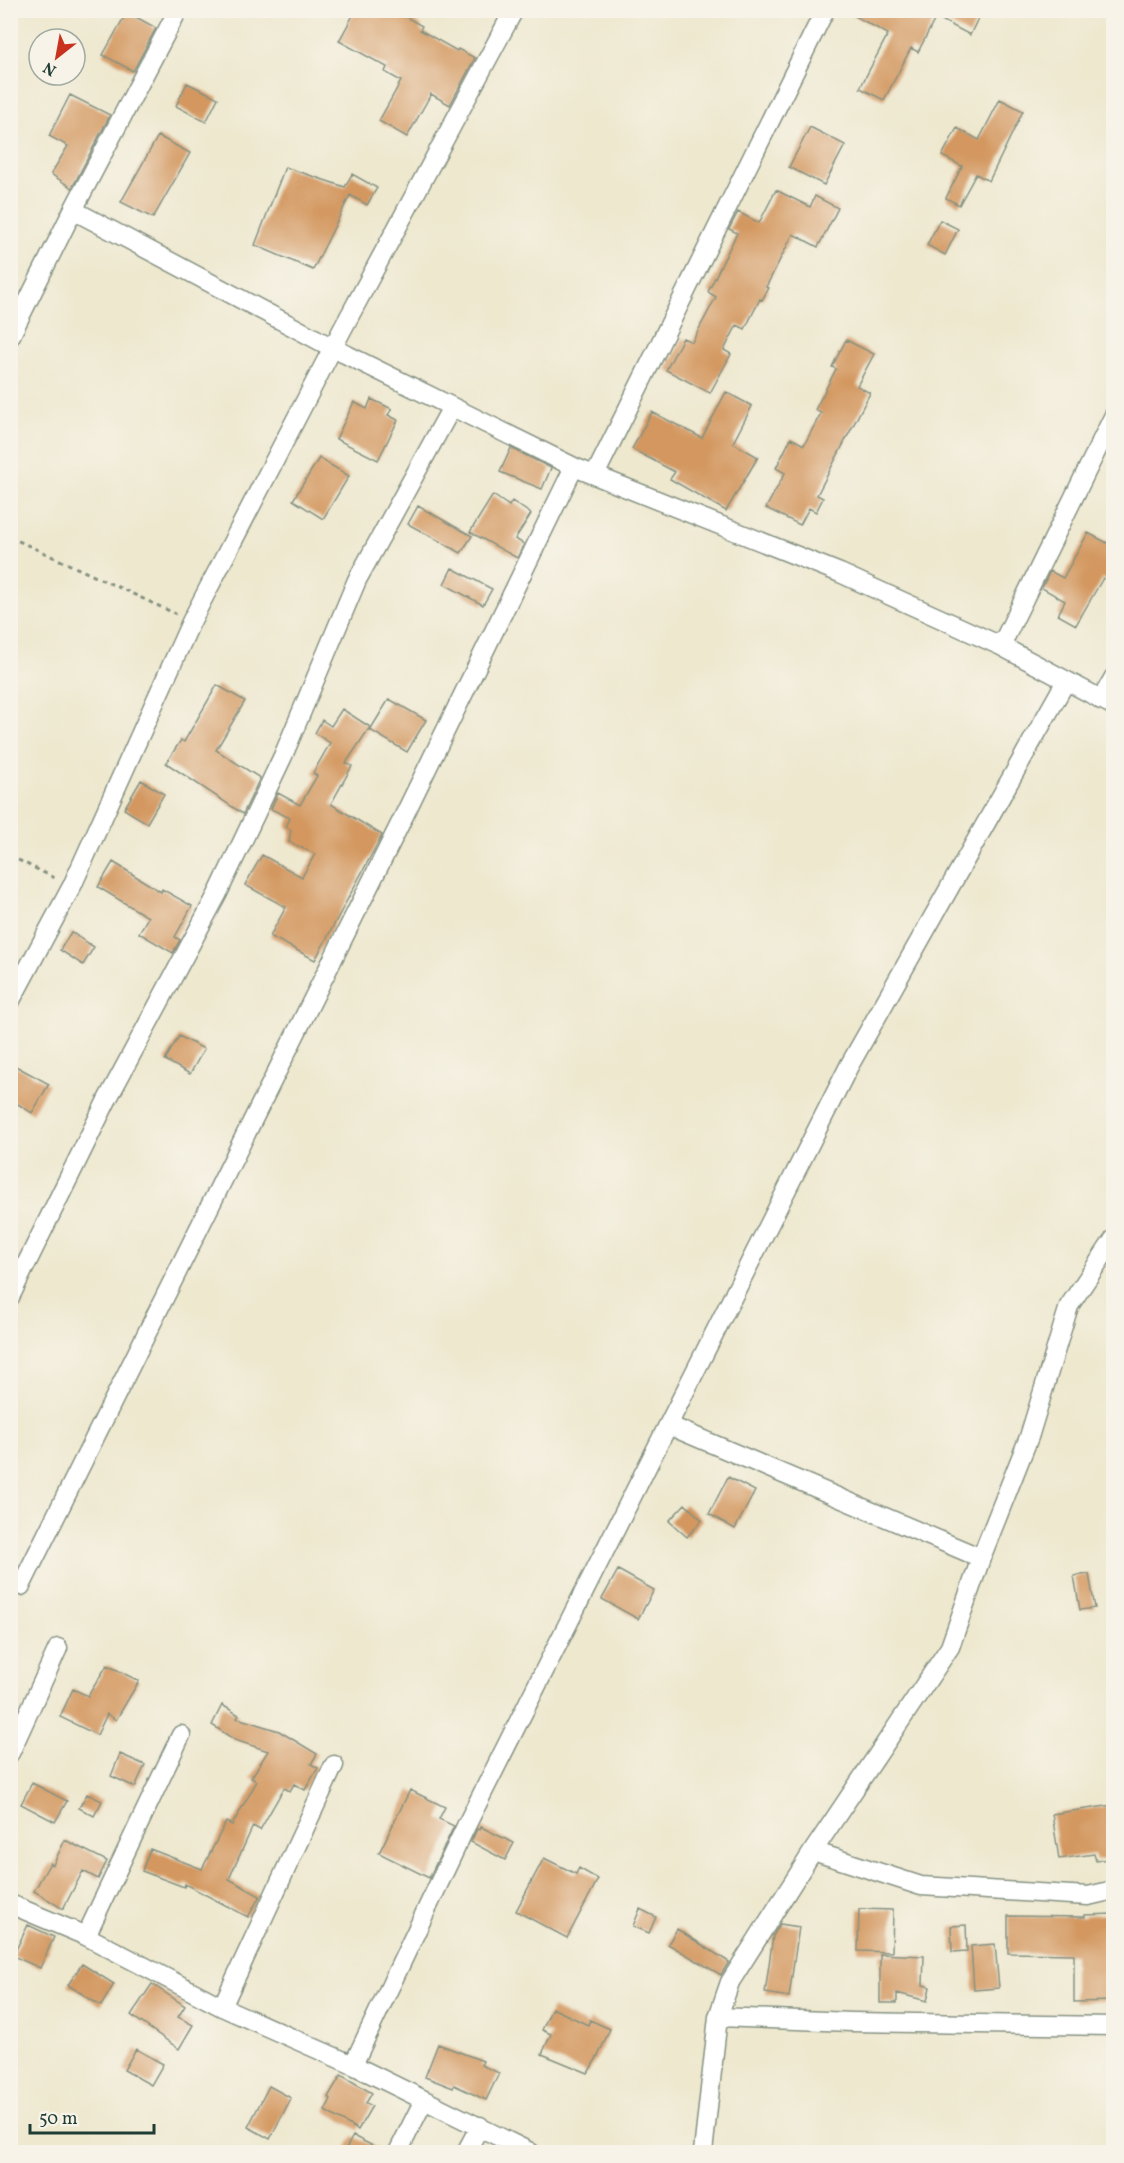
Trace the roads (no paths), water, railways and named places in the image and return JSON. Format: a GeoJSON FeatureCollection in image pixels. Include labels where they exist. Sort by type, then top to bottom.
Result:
{"type":"FeatureCollection","features":[{"type":"Feature","properties":{"kind":"street"},"geometry":{"type":"LineString","coordinates":[[10,337],[73,210],[178,10]]}},
{"type":"Feature","properties":{"kind":"street"},"geometry":{"type":"LineString","coordinates":[[594,475],[825,10]]}},
{"type":"Feature","properties":{"kind":"street"},"geometry":{"type":"LineString","coordinates":[[10,1002],[72,886],[191,622],[508,13]]}},
{"type":"Feature","properties":{"kind":"street"},"geometry":{"type":"LineString","coordinates":[[73,210],[333,348],[574,467],[840,573],[1001,646],[1107,703],[1113,677]]}},
{"type":"Feature","properties":{"kind":"street"},"geometry":{"type":"LineString","coordinates":[[10,1297],[107,1100],[218,893],[283,756],[357,580],[452,407]]}},
{"type":"Feature","properties":{"kind":"street"},"geometry":{"type":"LineString","coordinates":[[1001,646],[1113,415]]}},
{"type":"Feature","properties":{"kind":"street"},"geometry":{"type":"LineString","coordinates":[[21,1586],[574,467]]}},
{"type":"Feature","properties":{"kind":"street"},"geometry":{"type":"LineString","coordinates":[[353,2065],[466,1826],[849,1066],[1066,681]]}},
{"type":"Feature","properties":{"kind":"street"},"geometry":{"type":"LineString","coordinates":[[703,2152],[718,2017],[730,1982],[813,1851],[950,1647],[981,1558],[1029,1437],[1069,1306],[1113,1239]]}},
{"type":"Feature","properties":{"kind":"street"},"geometry":{"type":"LineString","coordinates":[[668,1425],[981,1558]]}},
{"type":"Feature","properties":{"kind":"street"},"geometry":{"type":"LineString","coordinates":[[10,1753],[58,1648]]}},
{"type":"Feature","properties":{"kind":"street"},"geometry":{"type":"LineString","coordinates":[[86,1936],[181,1735]]}},
{"type":"Feature","properties":{"kind":"street"},"geometry":{"type":"LineString","coordinates":[[222,2007],[334,1765]]}},
{"type":"Feature","properties":{"kind":"street"},"geometry":{"type":"LineString","coordinates":[[813,1851],[921,1886],[1088,1896],[1113,1890]]}},
{"type":"Feature","properties":{"kind":"street"},"geometry":{"type":"LineString","coordinates":[[10,1904],[86,1936],[222,2007],[353,2065],[530,2152]]}},
{"type":"Feature","properties":{"kind":"street"},"geometry":{"type":"LineString","coordinates":[[718,2017],[863,2023],[1113,2026]]}},
{"type":"Feature","properties":{"kind":"street"},"geometry":{"type":"LineString","coordinates":[[398,2152],[424,2100]]}},
{"type":"Feature","properties":{"kind":"street"},"geometry":{"type":"LineString","coordinates":[[466,2152],[480,2126]]}}]}
